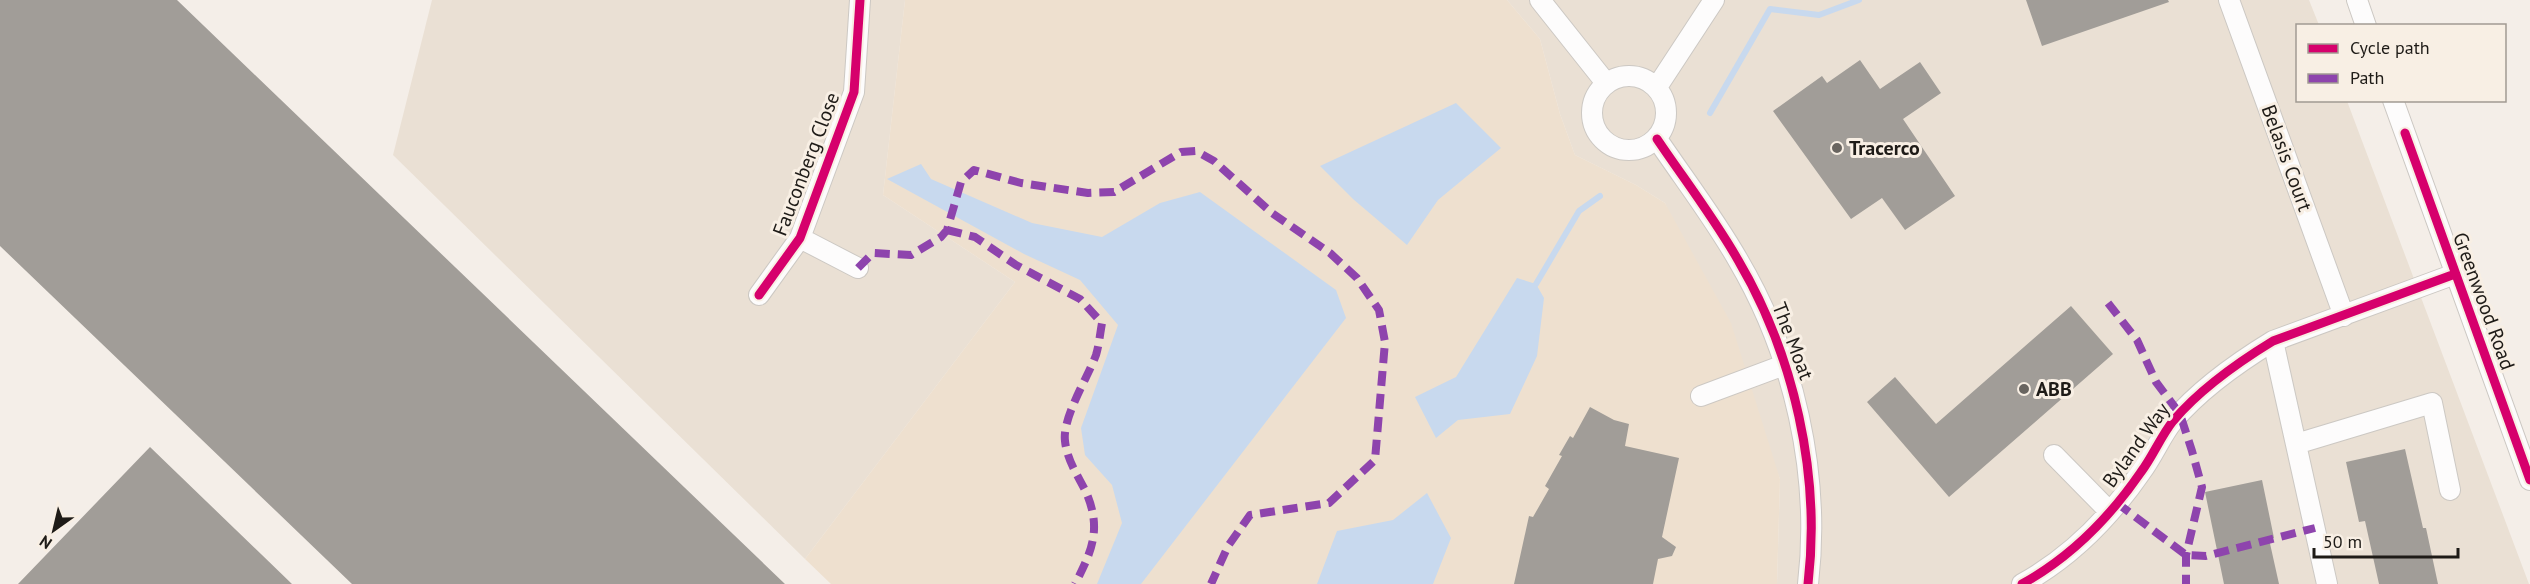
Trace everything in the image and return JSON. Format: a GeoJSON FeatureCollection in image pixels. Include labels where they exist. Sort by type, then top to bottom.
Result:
{"type":"FeatureCollection","features":[{"type":"Feature","properties":{"kind":"street","name":"Fauconberg Close"},"geometry":{"type":"LineString","coordinates":[[759,295],[800,238],[854,92],[860,0]]}},
{"type":"Feature","properties":{"kind":"street"},"geometry":{"type":"LineString","coordinates":[[1540,0],[1606,83]]}},
{"type":"Feature","properties":{"kind":"street"},"geometry":{"type":"LineString","coordinates":[[1657,87],[1714,0]]}},
{"type":"Feature","properties":{"kind":"street","name":"Belasis Court"},"geometry":{"type":"LineString","coordinates":[[2229,0],[2344,316]]}},
{"type":"Feature","properties":{"kind":"street"},"geometry":{"type":"LineString","coordinates":[[2357,0],[2365,24]]}},
{"type":"Feature","properties":{"kind":"street"},"geometry":{"type":"LineString","coordinates":[[1623,75],[1641,77],[1657,87],[1666,104],[1666,123],[1657,139],[1639,150],[1618,149],[1601,138],[1592,120],[1594,99],[1606,83],[1623,75]]}},
{"type":"Feature","properties":{"kind":"street","name":"Greenwood Road"},"geometry":{"type":"LineString","coordinates":[[2394,102],[2530,480]]}},
{"type":"Feature","properties":{"kind":"street","name":"The Moat"},"geometry":{"type":"LineString","coordinates":[[1657,139],[1738,260],[1767,319],[1796,400],[1811,517],[1808,584]]}},
{"type":"Feature","properties":{"kind":"street","name":"Fauconberg Close"},"geometry":{"type":"LineString","coordinates":[[800,238],[858,268]]}},
{"type":"Feature","properties":{"kind":"street","name":"Byland Way"},"geometry":{"type":"LineString","coordinates":[[2022,584],[2062,559],[2087,537],[2141,472],[2172,423],[2193,400],[2247,356],[2273,341],[2456,274]]}},
{"type":"Feature","properties":{"kind":"street"},"geometry":{"type":"LineString","coordinates":[[2273,341],[2327,584]]}},
{"type":"Feature","properties":{"kind":"street"},"geometry":{"type":"LineString","coordinates":[[1701,396],[1784,365]]}},
{"type":"Feature","properties":{"kind":"street"},"geometry":{"type":"LineString","coordinates":[[2296,444],[2432,402],[2450,490]]}},
{"type":"Feature","properties":{"kind":"street"},"geometry":{"type":"LineString","coordinates":[[2054,455],[2110,512]]}},
{"type":"Feature","properties":{"kind":"shaded area"},"geometry":{"type":"Polygon","coordinates":[[[432,0],[905,0],[883,195],[1015,282],[805,559],[393,155],[432,0]]]}},
{"type":"Feature","properties":{"kind":"shaded area"},"geometry":{"type":"Polygon","coordinates":[[[905,0],[1507,0],[1540,39],[1560,114],[1575,155],[1636,185],[1665,203],[1731,323],[1780,479],[1777,584],[831,584],[805,559],[1015,282],[883,195],[905,0]]]}},
{"type":"Feature","properties":{"kind":"shaded area"},"geometry":{"type":"Polygon","coordinates":[[[1507,0],[2309,0],[2319,24],[2296,24],[2296,102],[2347,102],[2529,584],[1777,584],[1780,479],[1665,203],[1636,185],[1575,155],[1560,114],[1540,39],[1507,0]]]}},
{"type":"Feature","properties":{"kind":"water"},"geometry":{"type":"Polygon","coordinates":[[[1456,103],[1501,148],[1438,200],[1407,245],[1353,199],[1320,166],[1456,103]]]}},
{"type":"Feature","properties":{"kind":"water"},"geometry":{"type":"Polygon","coordinates":[[[921,164],[931,179],[1032,223],[1102,237],[1160,203],[1200,192],[1336,290],[1346,318],[1141,584],[1097,584],[1122,523],[1112,485],[1085,455],[1081,428],[1118,325],[1080,280],[1024,254],[887,179],[921,164]]]}},
{"type":"Feature","properties":{"kind":"water"},"geometry":{"type":"Polygon","coordinates":[[[1517,278],[1536,284],[1544,298],[1537,356],[1510,414],[1458,420],[1436,438],[1415,397],[1456,377],[1517,278]]]}},
{"type":"Feature","properties":{"kind":"water"},"geometry":{"type":"Polygon","coordinates":[[[1427,493],[1451,538],[1433,584],[1317,584],[1337,531],[1393,520],[1427,493]]]}},
{"type":"Feature","properties":{"kind":"building"},"geometry":{"type":"Polygon","coordinates":[[[0,0],[177,0],[785,584],[352,584],[0,246],[0,0]]]}},
{"type":"Feature","properties":{"kind":"building"},"geometry":{"type":"Polygon","coordinates":[[[2026,0],[2168,0],[2169,2],[2042,46],[2026,0]]]}},
{"type":"Feature","properties":{"kind":"building"},"geometry":{"type":"Polygon","coordinates":[[[1860,60],[1880,89],[1920,62],[1941,93],[1903,119],[1955,196],[1905,230],[1882,198],[1851,219],[1773,111],[1822,76],[1827,83],[1860,60]]]}},
{"type":"Feature","properties":{"kind":"building","name":"ABB"},"geometry":{"type":"Polygon","coordinates":[[[2071,306],[2113,354],[1949,497],[1867,402],[1895,377],[1936,424],[2071,306]]]}},
{"type":"Feature","properties":{"kind":"building"},"geometry":{"type":"Polygon","coordinates":[[[1590,407],[1614,420],[1629,424],[1625,446],[1679,458],[1662,537],[1676,547],[1672,556],[1658,559],[1653,584],[1514,584],[1529,516],[1533,517],[1549,489],[1545,486],[1562,456],[1559,455],[1570,436],[1573,438],[1590,407]]]}},
{"type":"Feature","properties":{"kind":"building"},"geometry":{"type":"Polygon","coordinates":[[[150,447],[292,584],[18,584],[150,447]]]}},
{"type":"Feature","properties":{"kind":"building"},"geometry":{"type":"Polygon","coordinates":[[[2405,449],[2438,584],[2379,584],[2365,521],[2359,522],[2346,462],[2405,449]]]}},
{"type":"Feature","properties":{"kind":"building"},"geometry":{"type":"Polygon","coordinates":[[[2262,480],[2274,538],[2269,539],[2279,584],[2224,584],[2205,492],[2262,480]]]}},
{"type":"Feature","properties":{"kind":"waterway"},"geometry":{"type":"LineString","coordinates":[[1710,113],[1770,9],[1819,15],[1859,0]]}},
{"type":"Feature","properties":{"kind":"waterway"},"geometry":{"type":"LineString","coordinates":[[1536,284],[1579,211],[1600,196]]}},
{"type":"Feature","properties":{"kind":"marked path"},"geometry":{"type":"LineString","coordinates":[[858,268],[873,253],[911,255],[941,237],[947,230],[961,182],[974,170],[1021,183],[1088,193],[1114,192],[1181,152],[1196,151],[1214,161],[1272,213],[1330,253],[1357,278],[1379,310],[1385,342],[1375,460],[1329,503],[1250,515],[1228,546],[1211,584]]}},
{"type":"Feature","properties":{"kind":"marked path"},"geometry":{"type":"LineString","coordinates":[[947,230],[975,237],[1016,265],[1080,299],[1102,323],[1096,355],[1071,409],[1065,432],[1068,455],[1091,505],[1094,529],[1090,550],[1075,584]]}},
{"type":"Feature","properties":{"kind":"marked path"},"geometry":{"type":"LineString","coordinates":[[2108,303],[2137,340],[2156,382],[2180,414],[2202,487],[2186,555],[2186,584]]}},
{"type":"Feature","properties":{"kind":"marked path"},"geometry":{"type":"LineString","coordinates":[[2117,503],[2186,555],[2206,556],[2315,528]]}},
{"type":"Feature","properties":{"kind":"cycle path"},"geometry":{"type":"LineString","coordinates":[[759,295],[800,238],[854,92],[860,0]]}},
{"type":"Feature","properties":{"kind":"cycle path"},"geometry":{"type":"LineString","coordinates":[[2405,133],[2530,480]]}},
{"type":"Feature","properties":{"kind":"cycle path"},"geometry":{"type":"LineString","coordinates":[[1657,139],[1738,260],[1758,297],[1788,375],[1799,416],[1806,458],[1811,542],[1808,584]]}},
{"type":"Feature","properties":{"kind":"cycle path"},"geometry":{"type":"LineString","coordinates":[[2022,584],[2073,549],[2103,520],[2129,489],[2173,421],[2207,387],[2233,368],[2273,341],[2455,274]]}},
{"type":"Feature","properties":{"kind":"place","name":"Tracerco"},"geometry":{"type":"Point","coordinates":[1837,148]}},
{"type":"Feature","properties":{"kind":"place","name":"ABB"},"geometry":{"type":"Point","coordinates":[2024,389]}}]}
